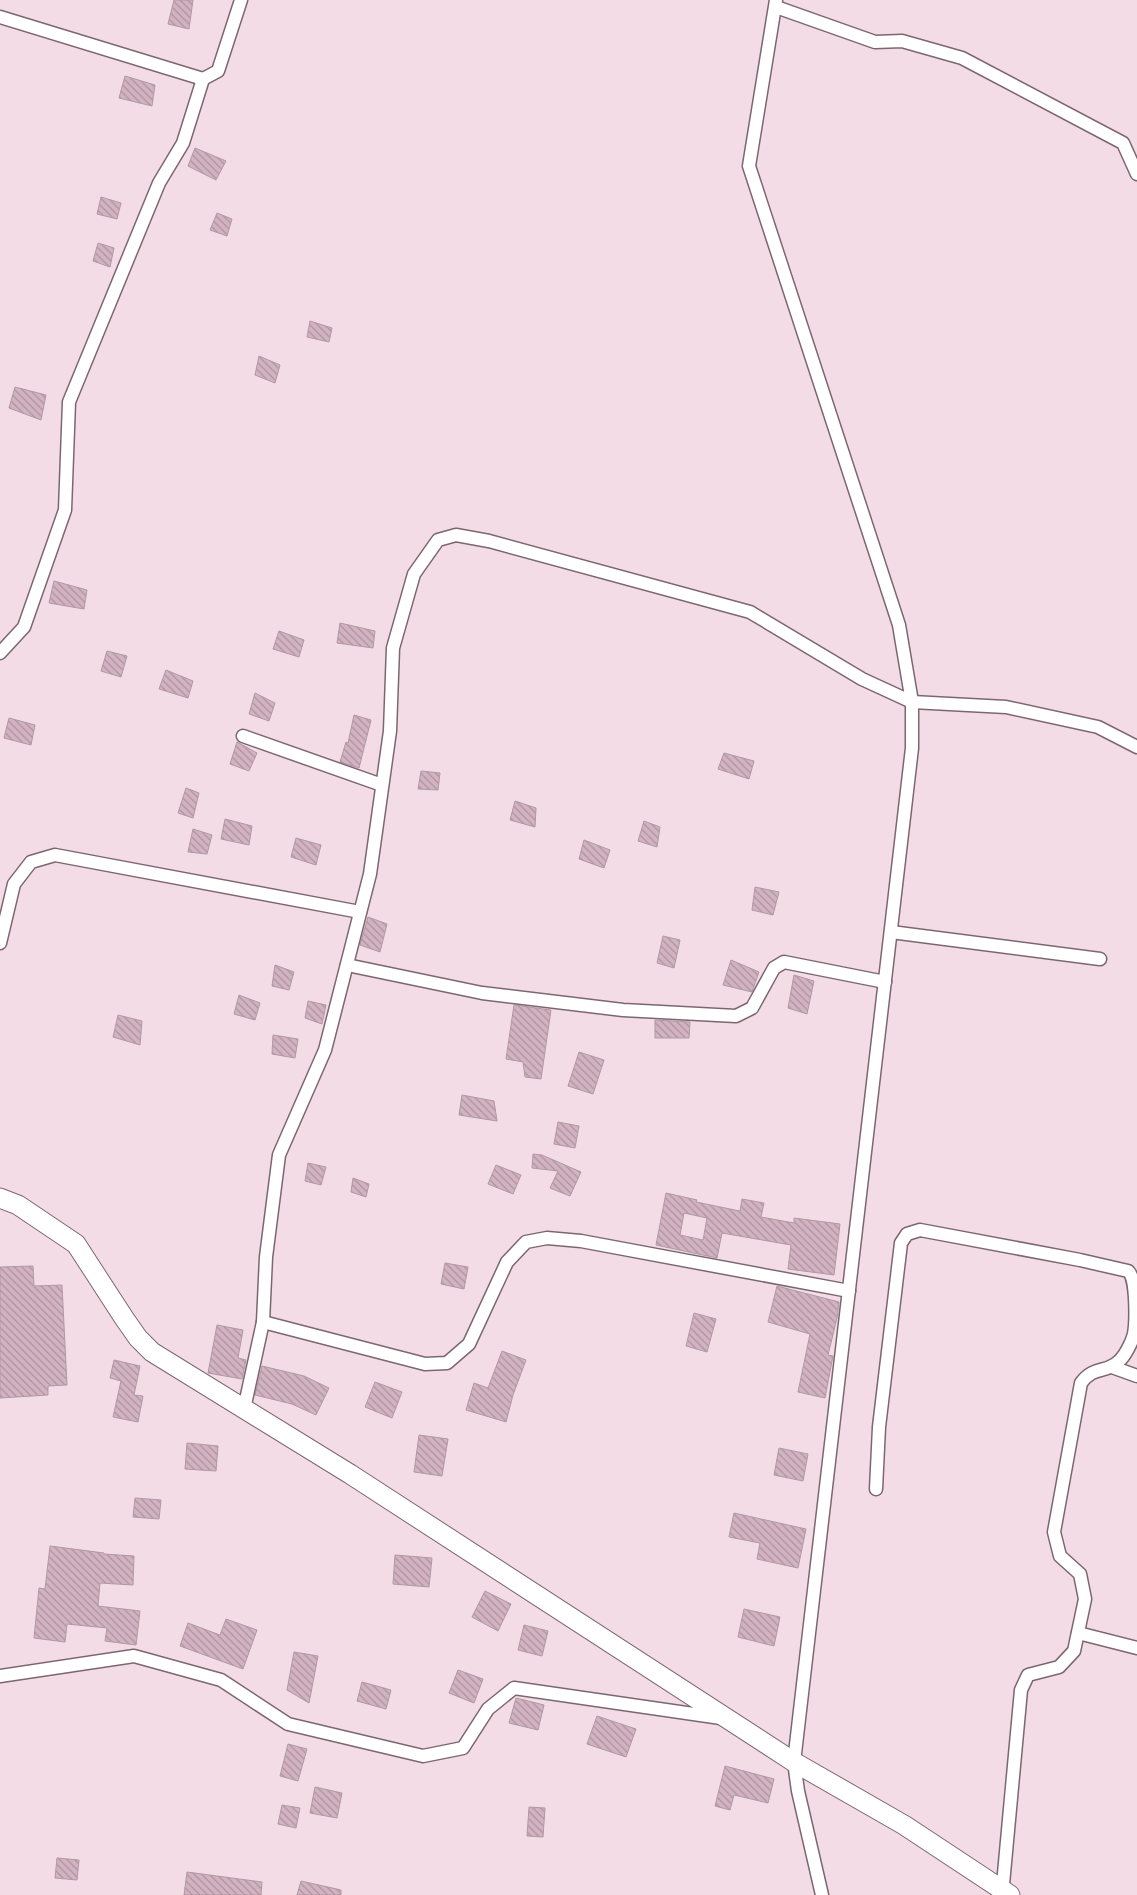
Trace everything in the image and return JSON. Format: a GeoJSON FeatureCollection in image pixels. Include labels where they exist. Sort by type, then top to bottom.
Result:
{"type":"FeatureCollection","features":[{"type":"Feature","properties":{"kind":"street"},"geometry":{"type":"LineString","coordinates":[[0,653],[24,627],[65,510],[69,402],[159,183],[183,143],[203,79],[218,71],[241,0]]}},
{"type":"Feature","properties":{"kind":"street"},"geometry":{"type":"LineString","coordinates":[[822,1895],[798,1790],[794,1762],[912,748],[912,702],[898,625],[749,166],[776,4],[874,42],[902,41],[962,58],[1123,143],[1137,174]]}},
{"type":"Feature","properties":{"kind":"street"},"geometry":{"type":"LineString","coordinates":[[0,17],[203,79]]}},
{"type":"Feature","properties":{"kind":"street"},"geometry":{"type":"LineString","coordinates":[[244,1409],[263,1322],[266,1257],[279,1155],[325,1050],[347,965],[370,874],[390,731],[393,648],[414,574],[438,540],[456,535],[489,541],[750,612],[862,679],[912,702],[1006,707],[1098,727],[1137,747]]}},
{"type":"Feature","properties":{"kind":"street"},"geometry":{"type":"LineString","coordinates":[[243,736],[382,785]]}},
{"type":"Feature","properties":{"kind":"street"},"geometry":{"type":"LineString","coordinates":[[0,943],[14,884],[31,862],[55,855],[360,912]]}},
{"type":"Feature","properties":{"kind":"street"},"geometry":{"type":"LineString","coordinates":[[891,932],[1100,958]]}},
{"type":"Feature","properties":{"kind":"street"},"geometry":{"type":"LineString","coordinates":[[347,965],[492,994],[623,1010],[736,1016],[752,1008],[774,968],[784,962],[885,982]]}},
{"type":"Feature","properties":{"kind":"street"},"geometry":{"type":"LineString","coordinates":[[0,1198],[18,1205],[76,1244],[138,1338],[152,1352],[350,1474],[794,1762],[904,1825],[1005,1893],[1021,1690],[1028,1675],[1059,1667],[1074,1651],[1085,1599],[1080,1574],[1060,1556],[1054,1532],[1081,1383],[1087,1375],[1112,1367],[1121,1360],[1134,1334],[1135,1286],[1132,1274],[1128,1271],[1080,1260],[920,1230],[908,1234],[901,1243],[893,1298],[879,1427],[876,1489]]}},
{"type":"Feature","properties":{"kind":"street"},"geometry":{"type":"LineString","coordinates":[[263,1322],[425,1364],[447,1363],[469,1344],[507,1262],[526,1242],[547,1238],[581,1241],[849,1291]]}},
{"type":"Feature","properties":{"kind":"street"},"geometry":{"type":"LineString","coordinates":[[1112,1367],[1137,1376]]}},
{"type":"Feature","properties":{"kind":"street"},"geometry":{"type":"LineString","coordinates":[[1078,1633],[1137,1648]]}},
{"type":"Feature","properties":{"kind":"street"},"geometry":{"type":"LineString","coordinates":[[0,1676],[134,1656],[221,1680],[288,1724],[423,1756],[463,1748],[488,1709],[514,1688],[730,1719]]}},
{"type":"Feature","properties":{"kind":"building"},"geometry":{"type":"Polygon","coordinates":[[[174,0],[193,0],[189,29],[168,24],[174,0]]]}},
{"type":"Feature","properties":{"kind":"building"},"geometry":{"type":"Polygon","coordinates":[[[125,76],[155,85],[152,106],[119,98],[125,76]]]}},
{"type":"Feature","properties":{"kind":"building"},"geometry":{"type":"Polygon","coordinates":[[[195,148],[226,161],[216,180],[188,166],[195,148]]]}},
{"type":"Feature","properties":{"kind":"building"},"geometry":{"type":"Polygon","coordinates":[[[101,197],[121,203],[117,219],[97,214],[101,197]]]}},
{"type":"Feature","properties":{"kind":"building"},"geometry":{"type":"Polygon","coordinates":[[[217,213],[232,219],[227,236],[210,230],[217,213]]]}},
{"type":"Feature","properties":{"kind":"building"},"geometry":{"type":"Polygon","coordinates":[[[98,243],[114,248],[110,267],[93,261],[98,243]]]}},
{"type":"Feature","properties":{"kind":"building"},"geometry":{"type":"Polygon","coordinates":[[[310,321],[332,328],[329,342],[307,337],[310,321]]]}},
{"type":"Feature","properties":{"kind":"building"},"geometry":{"type":"Polygon","coordinates":[[[259,356],[280,365],[275,383],[255,375],[259,356]]]}},
{"type":"Feature","properties":{"kind":"building"},"geometry":{"type":"Polygon","coordinates":[[[15,387],[46,395],[41,420],[9,408],[15,387]]]}},
{"type":"Feature","properties":{"kind":"building"},"geometry":{"type":"Polygon","coordinates":[[[54,581],[87,590],[84,609],[49,603],[54,581]]]}},
{"type":"Feature","properties":{"kind":"building"},"geometry":{"type":"Polygon","coordinates":[[[340,623],[375,631],[373,648],[337,643],[340,623]]]}},
{"type":"Feature","properties":{"kind":"building"},"geometry":{"type":"Polygon","coordinates":[[[279,631],[304,640],[299,657],[273,649],[279,631]]]}},
{"type":"Feature","properties":{"kind":"building"},"geometry":{"type":"Polygon","coordinates":[[[107,651],[127,656],[121,677],[101,671],[107,651]]]}},
{"type":"Feature","properties":{"kind":"building"},"geometry":{"type":"Polygon","coordinates":[[[166,670],[193,681],[188,698],[159,689],[166,670]]]}},
{"type":"Feature","properties":{"kind":"building"},"geometry":{"type":"Polygon","coordinates":[[[255,693],[275,703],[269,721],[249,714],[255,693]]]}},
{"type":"Feature","properties":{"kind":"building"},"geometry":{"type":"Polygon","coordinates":[[[354,715],[371,720],[359,768],[340,762],[346,742],[348,743],[354,715]]]}},
{"type":"Feature","properties":{"kind":"building"},"geometry":{"type":"Polygon","coordinates":[[[9,718],[35,725],[31,745],[4,738],[9,718]]]}},
{"type":"Feature","properties":{"kind":"building"},"geometry":{"type":"Polygon","coordinates":[[[237,742],[257,753],[249,771],[230,764],[237,742]]]}},
{"type":"Feature","properties":{"kind":"building"},"geometry":{"type":"Polygon","coordinates":[[[724,753],[754,761],[749,779],[718,769],[724,753]]]}},
{"type":"Feature","properties":{"kind":"building"},"geometry":{"type":"Polygon","coordinates":[[[421,771],[440,773],[438,790],[418,789],[421,771]]]}},
{"type":"Feature","properties":{"kind":"building"},"geometry":{"type":"Polygon","coordinates":[[[186,788],[199,793],[193,818],[178,813],[186,788]]]}},
{"type":"Feature","properties":{"kind":"building"},"geometry":{"type":"Polygon","coordinates":[[[515,801],[536,808],[535,827],[510,820],[515,801]]]}},
{"type":"Feature","properties":{"kind":"building"},"geometry":{"type":"Polygon","coordinates":[[[225,819],[252,826],[249,845],[221,839],[225,819]]]}},
{"type":"Feature","properties":{"kind":"building"},"geometry":{"type":"Polygon","coordinates":[[[644,821],[660,827],[657,847],[638,841],[644,821]]]}},
{"type":"Feature","properties":{"kind":"building"},"geometry":{"type":"Polygon","coordinates":[[[193,829],[212,835],[207,854],[188,852],[193,829]]]}},
{"type":"Feature","properties":{"kind":"building"},"geometry":{"type":"Polygon","coordinates":[[[296,838],[321,845],[316,865],[291,857],[296,838]]]}},
{"type":"Feature","properties":{"kind":"building"},"geometry":{"type":"Polygon","coordinates":[[[584,840],[610,850],[604,868],[579,859],[584,840]]]}},
{"type":"Feature","properties":{"kind":"building"},"geometry":{"type":"Polygon","coordinates":[[[755,887],[779,892],[773,915],[752,910],[755,887]]]}},
{"type":"Feature","properties":{"kind":"building"},"geometry":{"type":"Polygon","coordinates":[[[368,917],[387,924],[380,952],[360,945],[368,917]]]}},
{"type":"Feature","properties":{"kind":"building"},"geometry":{"type":"Polygon","coordinates":[[[663,936],[680,940],[674,968],[657,963],[663,936]]]}},
{"type":"Feature","properties":{"kind":"building"},"geometry":{"type":"Polygon","coordinates":[[[731,960],[759,972],[752,992],[723,985],[731,960]]]}},
{"type":"Feature","properties":{"kind":"building"},"geometry":{"type":"Polygon","coordinates":[[[275,965],[294,972],[289,990],[272,986],[275,965]]]}},
{"type":"Feature","properties":{"kind":"building"},"geometry":{"type":"Polygon","coordinates":[[[794,975],[814,981],[807,1014],[788,1008],[794,975]]]}},
{"type":"Feature","properties":{"kind":"building"},"geometry":{"type":"Polygon","coordinates":[[[239,995],[260,1003],[255,1020],[234,1014],[239,995]]]}},
{"type":"Feature","properties":{"kind":"building"},"geometry":{"type":"Polygon","coordinates":[[[308,1001],[326,1005],[322,1024],[305,1018],[308,1001]]]}},
{"type":"Feature","properties":{"kind":"building"},"geometry":{"type":"Polygon","coordinates":[[[514,1005],[551,1010],[541,1079],[525,1077],[523,1062],[506,1059],[514,1005]]]}},
{"type":"Feature","properties":{"kind":"building"},"geometry":{"type":"Polygon","coordinates":[[[118,1015],[142,1021],[140,1045],[113,1037],[118,1015]]]}},
{"type":"Feature","properties":{"kind":"building"},"geometry":{"type":"Polygon","coordinates":[[[655,1020],[690,1022],[689,1038],[655,1038],[655,1020]]]}},
{"type":"Feature","properties":{"kind":"building"},"geometry":{"type":"Polygon","coordinates":[[[273,1035],[298,1039],[295,1058],[272,1054],[273,1035]]]}},
{"type":"Feature","properties":{"kind":"building"},"geometry":{"type":"Polygon","coordinates":[[[579,1052],[604,1060],[593,1094],[568,1086],[579,1052]]]}},
{"type":"Feature","properties":{"kind":"building"},"geometry":{"type":"Polygon","coordinates":[[[462,1095],[494,1101],[497,1121],[459,1115],[462,1095]]]}},
{"type":"Feature","properties":{"kind":"building"},"geometry":{"type":"Polygon","coordinates":[[[558,1122],[579,1126],[575,1148],[554,1144],[558,1122]]]}},
{"type":"Feature","properties":{"kind":"building"},"geometry":{"type":"Polygon","coordinates":[[[533,1154],[542,1155],[581,1172],[570,1196],[550,1188],[558,1171],[532,1168],[533,1154]]]}},
{"type":"Feature","properties":{"kind":"building"},"geometry":{"type":"Polygon","coordinates":[[[308,1163],[326,1167],[321,1185],[305,1181],[308,1163]]]}},
{"type":"Feature","properties":{"kind":"building"},"geometry":{"type":"Polygon","coordinates":[[[496,1165],[521,1175],[513,1194],[488,1184],[496,1165]]]}},
{"type":"Feature","properties":{"kind":"building"},"geometry":{"type":"Polygon","coordinates":[[[353,1178],[369,1184],[366,1197],[351,1192],[353,1178]]]}},
{"type":"Feature","properties":{"kind":"building"},"geometry":{"type":"Polygon","coordinates":[[[666,1193],[697,1200],[696,1202],[740,1211],[742,1199],[764,1203],[761,1217],[794,1223],[794,1218],[840,1224],[834,1275],[788,1269],[791,1245],[722,1233],[717,1258],[656,1245],[666,1193]],[[684,1213],[680,1235],[703,1240],[707,1218],[684,1213]]]}},
{"type":"Feature","properties":{"kind":"building"},"geometry":{"type":"Polygon","coordinates":[[[445,1263],[468,1267],[464,1289],[441,1284],[445,1263]]]}},
{"type":"Feature","properties":{"kind":"building"},"geometry":{"type":"Polygon","coordinates":[[[33,1266],[34,1286],[62,1285],[67,1385],[48,1386],[48,1395],[0,1398],[0,1267],[33,1266]]]}},
{"type":"Feature","properties":{"kind":"building"},"geometry":{"type":"Polygon","coordinates":[[[777,1286],[839,1302],[828,1355],[833,1356],[825,1398],[798,1392],[810,1334],[768,1322],[777,1286]]]}},
{"type":"Feature","properties":{"kind":"building"},"geometry":{"type":"Polygon","coordinates":[[[694,1313],[716,1319],[707,1352],[686,1346],[694,1313]]]}},
{"type":"Feature","properties":{"kind":"building"},"geometry":{"type":"Polygon","coordinates":[[[217,1325],[243,1330],[238,1358],[246,1360],[242,1379],[208,1373],[217,1325]]]}},
{"type":"Feature","properties":{"kind":"building"},"geometry":{"type":"Polygon","coordinates":[[[502,1351],[526,1360],[513,1395],[506,1422],[466,1410],[474,1383],[488,1388],[502,1351]]]}},
{"type":"Feature","properties":{"kind":"building"},"geometry":{"type":"Polygon","coordinates":[[[114,1360],[140,1366],[134,1395],[143,1396],[138,1422],[113,1417],[121,1381],[110,1378],[114,1360]]]}},
{"type":"Feature","properties":{"kind":"building"},"geometry":{"type":"Polygon","coordinates":[[[262,1366],[304,1376],[329,1388],[316,1415],[292,1404],[255,1395],[262,1366]]]}},
{"type":"Feature","properties":{"kind":"building"},"geometry":{"type":"Polygon","coordinates":[[[375,1382],[402,1392],[392,1418],[365,1407],[375,1382]]]}},
{"type":"Feature","properties":{"kind":"building"},"geometry":{"type":"Polygon","coordinates":[[[419,1435],[448,1439],[442,1476],[414,1472],[419,1435]]]}},
{"type":"Feature","properties":{"kind":"building"},"geometry":{"type":"Polygon","coordinates":[[[187,1443],[218,1446],[216,1471],[185,1469],[187,1443]]]}},
{"type":"Feature","properties":{"kind":"building"},"geometry":{"type":"Polygon","coordinates":[[[779,1448],[808,1454],[803,1481],[774,1475],[779,1448]]]}},
{"type":"Feature","properties":{"kind":"building"},"geometry":{"type":"Polygon","coordinates":[[[135,1498],[161,1500],[159,1519],[133,1517],[135,1498]]]}},
{"type":"Feature","properties":{"kind":"building"},"geometry":{"type":"Polygon","coordinates":[[[734,1513],[806,1529],[798,1568],[757,1559],[760,1543],[729,1537],[734,1513]]]}},
{"type":"Feature","properties":{"kind":"building"},"geometry":{"type":"Polygon","coordinates":[[[50,1546],[104,1554],[134,1556],[133,1585],[100,1583],[98,1606],[140,1611],[136,1645],[105,1641],[107,1628],[67,1624],[65,1642],[34,1638],[39,1588],[45,1589],[50,1546]]]}},
{"type":"Feature","properties":{"kind":"building"},"geometry":{"type":"Polygon","coordinates":[[[395,1555],[432,1558],[429,1587],[393,1584],[395,1555]]]}},
{"type":"Feature","properties":{"kind":"building"},"geometry":{"type":"Polygon","coordinates":[[[485,1591],[511,1604],[498,1631],[472,1617],[485,1591]]]}},
{"type":"Feature","properties":{"kind":"building"},"geometry":{"type":"Polygon","coordinates":[[[744,1609],[780,1617],[774,1646],[738,1637],[744,1609]]]}},
{"type":"Feature","properties":{"kind":"building"},"geometry":{"type":"Polygon","coordinates":[[[226,1619],[257,1630],[243,1669],[180,1646],[188,1623],[220,1635],[226,1619]]]}},
{"type":"Feature","properties":{"kind":"building"},"geometry":{"type":"Polygon","coordinates":[[[524,1625],[548,1631],[542,1656],[518,1650],[524,1625]]]}},
{"type":"Feature","properties":{"kind":"building"},"geometry":{"type":"Polygon","coordinates":[[[294,1652],[318,1656],[309,1703],[287,1690],[294,1652]]]}},
{"type":"Feature","properties":{"kind":"building"},"geometry":{"type":"Polygon","coordinates":[[[458,1670],[483,1679],[474,1703],[449,1693],[458,1670]]]}},
{"type":"Feature","properties":{"kind":"building"},"geometry":{"type":"Polygon","coordinates":[[[362,1682],[391,1690],[386,1709],[357,1701],[362,1682]]]}},
{"type":"Feature","properties":{"kind":"building"},"geometry":{"type":"Polygon","coordinates":[[[516,1698],[544,1705],[538,1730],[509,1723],[516,1698]]]}},
{"type":"Feature","properties":{"kind":"building"},"geometry":{"type":"Polygon","coordinates":[[[597,1716],[636,1729],[626,1757],[587,1744],[597,1716]]]}},
{"type":"Feature","properties":{"kind":"building"},"geometry":{"type":"Polygon","coordinates":[[[288,1744],[307,1749],[298,1781],[280,1776],[288,1744]]]}},
{"type":"Feature","properties":{"kind":"building"},"geometry":{"type":"Polygon","coordinates":[[[725,1766],[774,1779],[768,1803],[734,1795],[730,1810],[715,1806],[725,1766]]]}},
{"type":"Feature","properties":{"kind":"building"},"geometry":{"type":"Polygon","coordinates":[[[315,1787],[342,1793],[337,1818],[310,1813],[315,1787]]]}},
{"type":"Feature","properties":{"kind":"building"},"geometry":{"type":"Polygon","coordinates":[[[282,1805],[300,1808],[296,1828],[278,1824],[282,1805]]]}},
{"type":"Feature","properties":{"kind":"building"},"geometry":{"type":"Polygon","coordinates":[[[529,1807],[545,1808],[543,1837],[527,1836],[529,1807]]]}},
{"type":"Feature","properties":{"kind":"building"},"geometry":{"type":"Polygon","coordinates":[[[57,1858],[79,1860],[77,1880],[55,1878],[57,1858]]]}},
{"type":"Feature","properties":{"kind":"building"},"geometry":{"type":"Polygon","coordinates":[[[187,1872],[262,1882],[261,1895],[184,1895],[187,1872]]]}},
{"type":"Feature","properties":{"kind":"building"},"geometry":{"type":"Polygon","coordinates":[[[301,1881],[341,1890],[341,1895],[297,1895],[301,1881]]]}}]}
